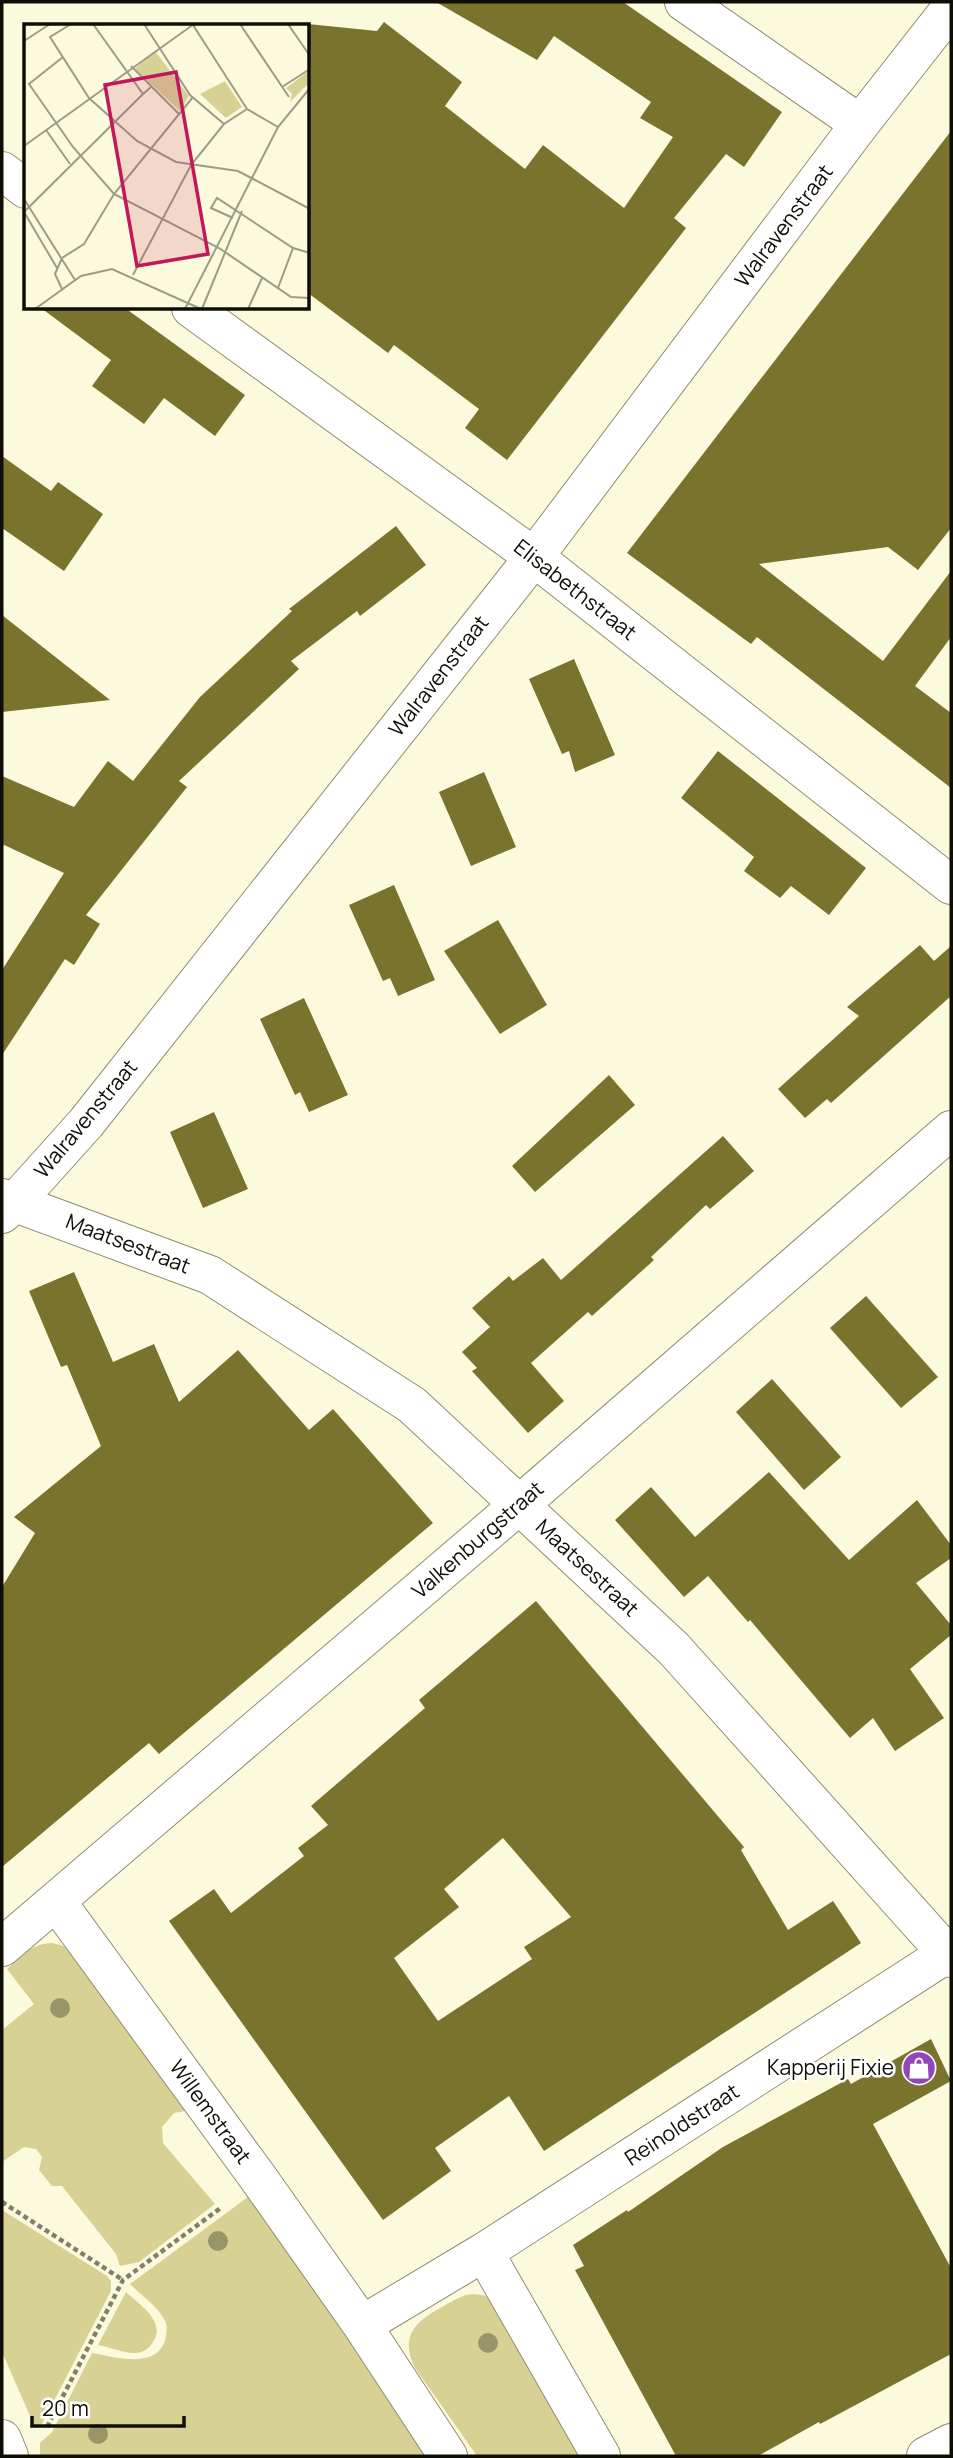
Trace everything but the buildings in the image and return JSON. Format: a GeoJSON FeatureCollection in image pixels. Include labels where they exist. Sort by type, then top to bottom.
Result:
{"type":"FeatureCollection","features":[{"type":"Feature","properties":{"kind":"street"},"geometry":{"type":"LineString","coordinates":[[684,2],[860,124]]}},
{"type":"Feature","properties":{"kind":"street","name":"Walravenstraat"},"geometry":{"type":"LineString","coordinates":[[6,1204],[94,1112],[534,557],[860,124],[951,8]]}},
{"type":"Feature","properties":{"kind":"street"},"geometry":{"type":"LineString","coordinates":[[2,171],[24,188]]}},
{"type":"Feature","properties":{"kind":"street","name":"Elisabethstraat"},"geometry":{"type":"LineString","coordinates":[[194,310],[534,557],[951,884]]}},
{"type":"Feature","properties":{"kind":"street","name":"Valkenburgstraat"},"geometry":{"type":"LineString","coordinates":[[2,1947],[519,1505],[951,1130]]}},
{"type":"Feature","properties":{"kind":"street","name":"Maatsestraat"},"geometry":{"type":"LineString","coordinates":[[6,1204],[210,1275],[412,1405],[674,1649],[950,1954]]}},
{"type":"Feature","properties":{"kind":"street","name":"Willemstraat"},"geometry":{"type":"LineString","coordinates":[[56,1901],[259,2179],[362,2325],[448,2456]]}},
{"type":"Feature","properties":{"kind":"street","name":"Reinoldstraat"},"geometry":{"type":"LineString","coordinates":[[484,2252],[950,1954]]}},
{"type":"Feature","properties":{"kind":"street"},"geometry":{"type":"LineString","coordinates":[[362,2325],[484,2252],[601,2456]]}},
{"type":"Feature","properties":{"kind":"street"},"geometry":{"type":"LineString","coordinates":[[926,2456],[951,2443]]}},
{"type":"Feature","properties":{"kind":"path"},"geometry":{"type":"LineString","coordinates":[[5,2447],[49,2426],[123,2280],[259,2179]]}},
{"type":"Feature","properties":{"kind":"path"},"geometry":{"type":"LineString","coordinates":[[2,2202],[123,2280]]}},
{"type":"Feature","properties":{"kind":"shaded area"},"geometry":{"type":"Polygon","coordinates":[[[52,1943],[73,1952],[186,2111],[174,2113],[162,2127],[163,2143],[215,2204],[139,2262],[120,2266],[116,2254],[62,2186],[52,2186],[39,2170],[42,2157],[36,2149],[24,2147],[2,2162],[2,2030],[34,2004],[7,1969],[32,1948],[52,1943]]]}},
{"type":"Feature","properties":{"kind":"shaded area"},"geometry":{"type":"Polygon","coordinates":[[[248,2197],[433,2456],[40,2456],[40,2443],[52,2432],[92,2353],[122,2359],[144,2358],[160,2349],[165,2340],[167,2327],[161,2314],[130,2284],[248,2197]]]}},
{"type":"Feature","properties":{"kind":"shaded area"},"geometry":{"type":"Polygon","coordinates":[[[2,2210],[111,2281],[111,2291],[42,2424],[34,2425],[2,2352],[2,2210]]]}},
{"type":"Feature","properties":{"kind":"shaded area"},"geometry":{"type":"Polygon","coordinates":[[[126,2292],[151,2315],[157,2329],[151,2345],[137,2353],[98,2345],[126,2292]]]}},
{"type":"Feature","properties":{"kind":"shaded area"},"geometry":{"type":"Polygon","coordinates":[[[473,2294],[493,2300],[584,2456],[477,2456],[415,2368],[409,2347],[410,2338],[418,2324],[453,2301],[473,2294]]]}},
{"type":"Feature","properties":{"kind":"place","name":"Kapperij Fixie"},"geometry":{"type":"Point","coordinates":[919,2068]}}]}
